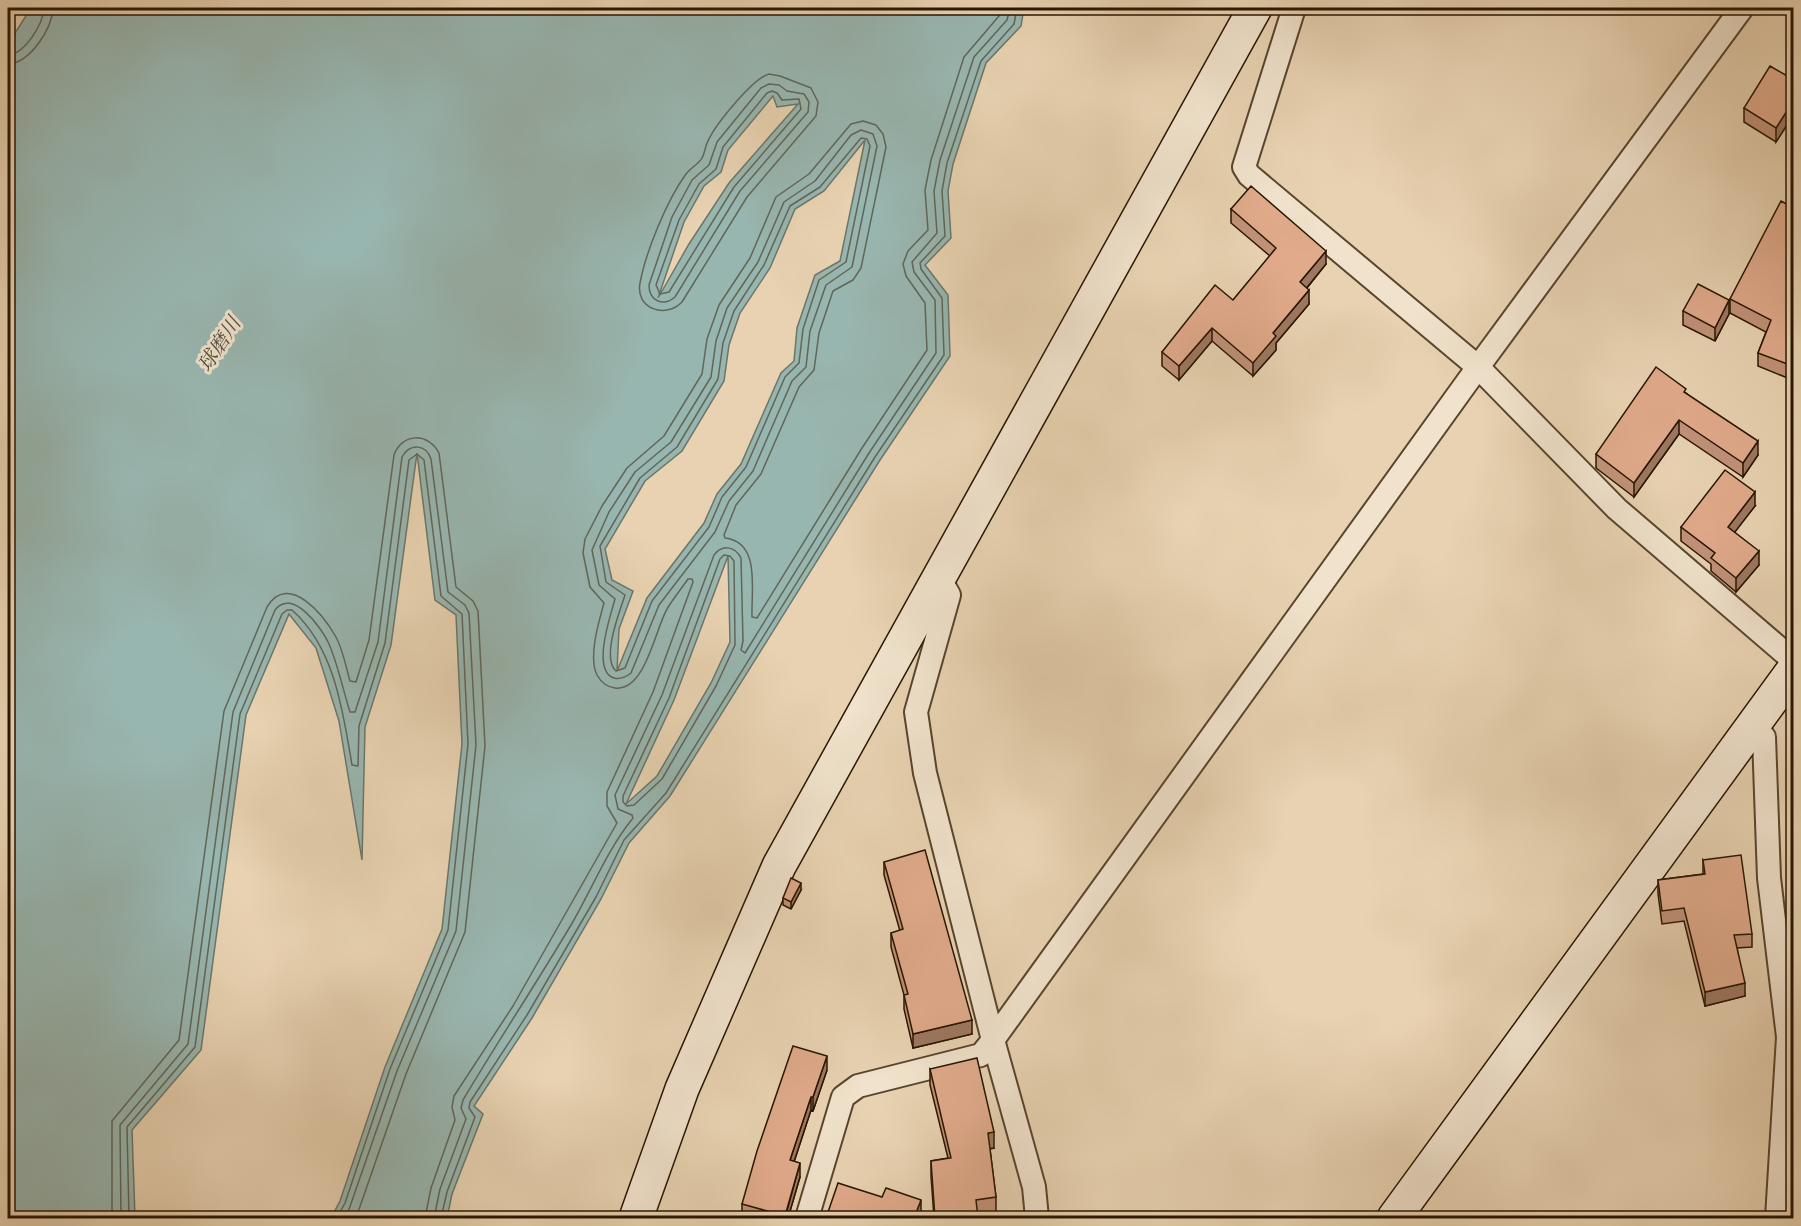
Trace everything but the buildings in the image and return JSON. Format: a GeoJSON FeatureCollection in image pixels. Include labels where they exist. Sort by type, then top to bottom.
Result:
{"type":"FeatureCollection","features":[{"type":"Feature","properties":{"kind":"street"},"geometry":{"type":"LineString","coordinates":[[636,1218],[682,1089],[779,866],[940,579],[1203,96],[1255,8]]}},
{"type":"Feature","properties":{"kind":"street"},"geometry":{"type":"LineString","coordinates":[[1294,8],[1244,167],[1249,175],[1478,368],[1617,509],[1794,661]]}},
{"type":"Feature","properties":{"kind":"street"},"geometry":{"type":"LineString","coordinates":[[807,1218],[843,1097],[858,1086],[981,1055],[1478,368],[1742,8]]}},
{"type":"Feature","properties":{"kind":"street"},"geometry":{"type":"LineString","coordinates":[[940,579],[949,595],[916,712],[925,773],[993,1040],[1034,1187],[1037,1218]]}},
{"type":"Feature","properties":{"kind":"street"},"geometry":{"type":"LineString","coordinates":[[1394,1218],[1794,669]]}},
{"type":"Feature","properties":{"kind":"street"},"geometry":{"type":"LineString","coordinates":[[1753,725],[1764,737],[1769,878],[1788,1037],[1777,1218]]}},
{"type":"Feature","properties":{"kind":"water","name":"球磨川"},"geometry":{"type":"Polygon","coordinates":[[[31,8],[1024,8],[1021,26],[986,63],[953,164],[948,191],[951,238],[925,265],[948,295],[950,356],[880,460],[670,796],[629,843],[601,899],[532,1018],[474,1106],[483,1114],[452,1194],[447,1218],[331,1218],[340,1201],[385,1067],[442,929],[462,744],[456,615],[435,600],[417,453],[391,645],[365,727],[362,860],[339,721],[316,648],[289,614],[246,715],[201,1050],[132,1130],[135,1218],[8,1218],[8,44],[31,8]],[[773,96],[728,150],[721,172],[704,186],[684,222],[658,298],[689,244],[729,183],[798,104],[777,107],[773,96]],[[865,140],[824,191],[795,209],[770,268],[740,313],[729,345],[724,381],[682,451],[645,481],[605,549],[612,580],[633,591],[619,629],[617,671],[647,598],[704,523],[717,494],[741,464],[781,373],[794,361],[797,328],[815,275],[840,261],[865,140]],[[728,556],[674,700],[626,804],[657,776],[711,683],[730,642],[728,556]]]}}]}
